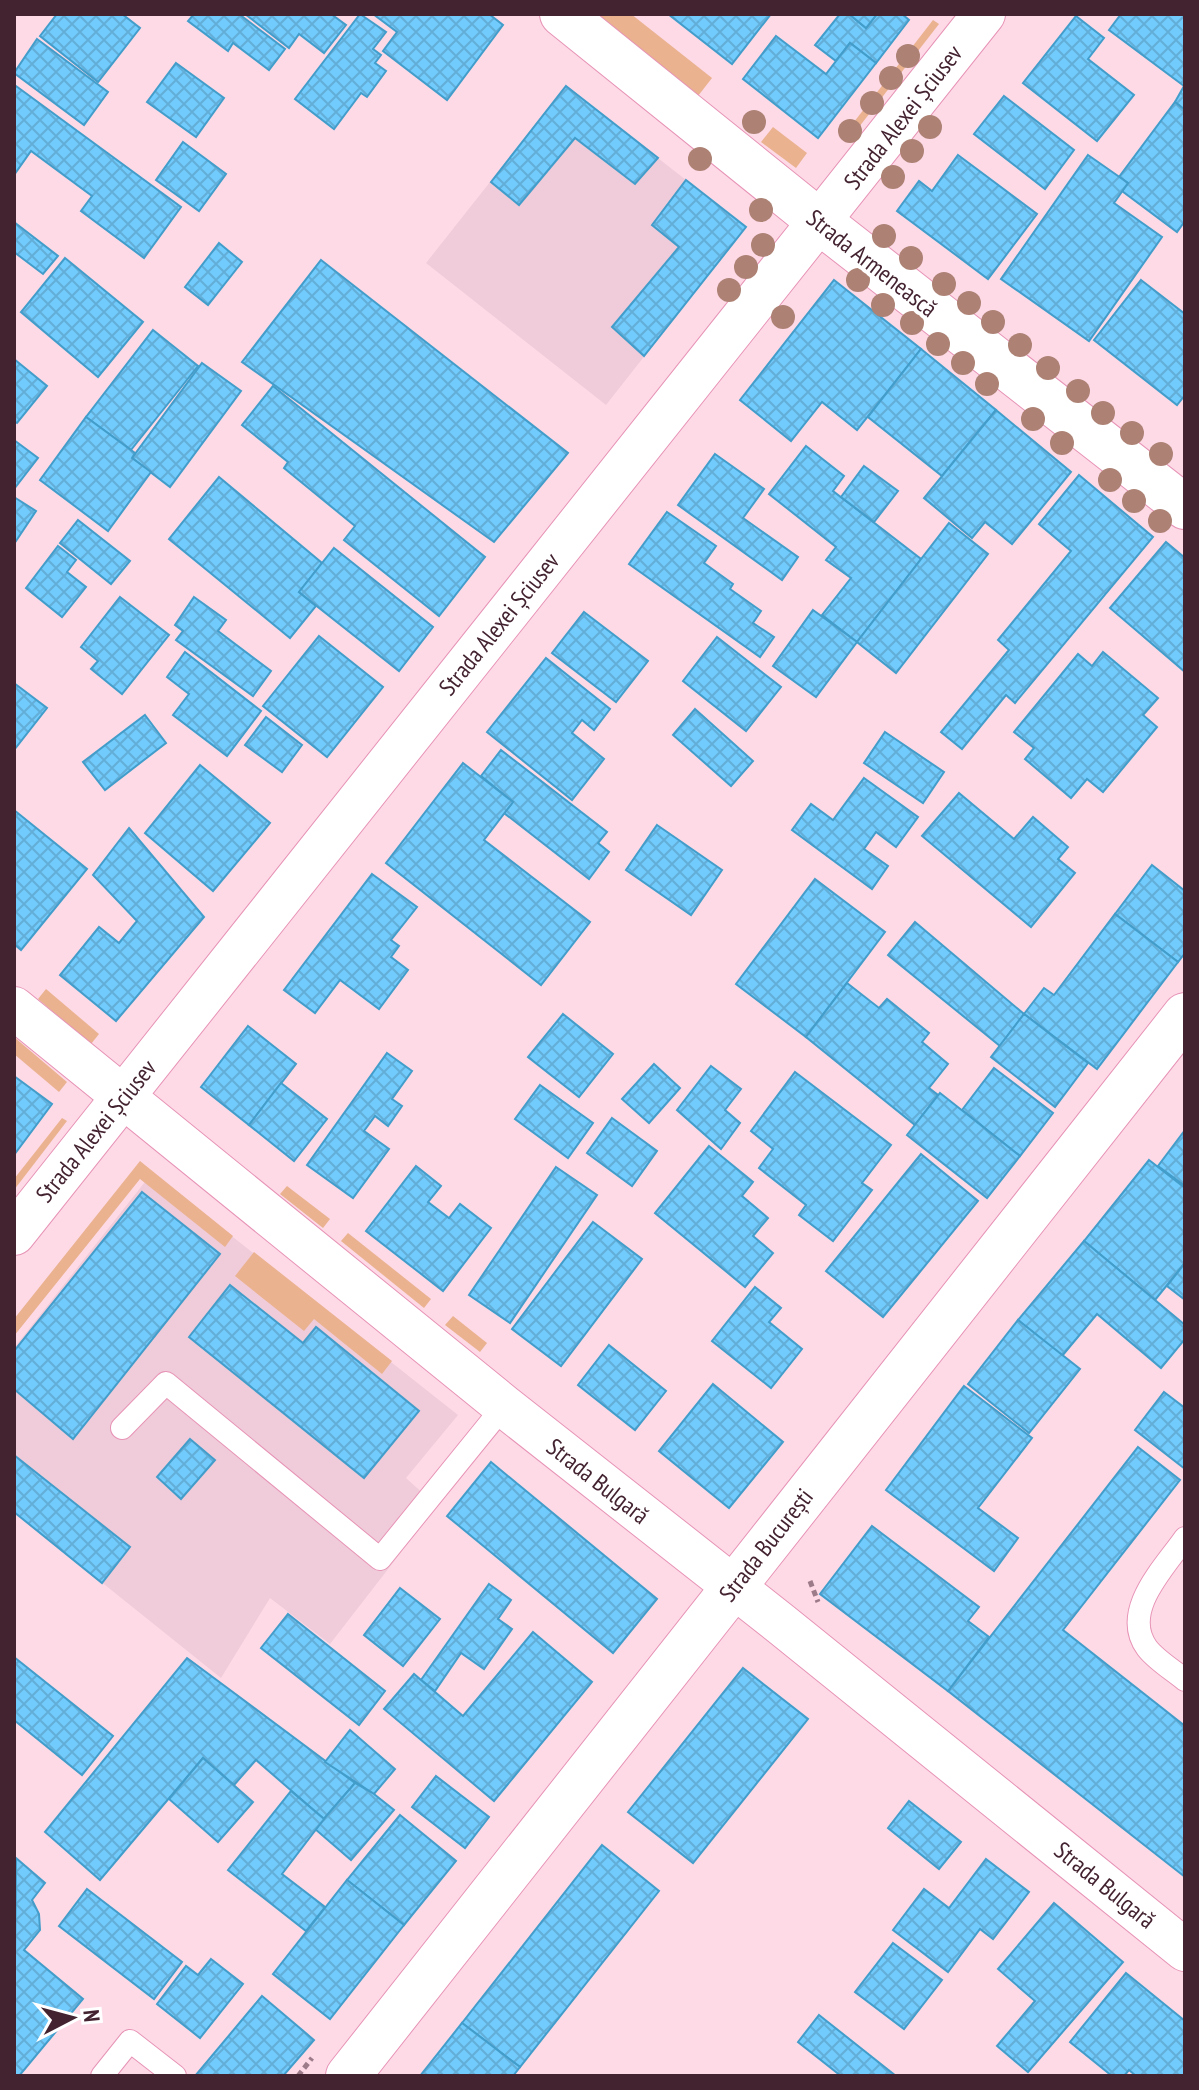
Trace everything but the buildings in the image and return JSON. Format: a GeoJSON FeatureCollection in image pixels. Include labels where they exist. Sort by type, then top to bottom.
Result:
{"type":"FeatureCollection","features":[{"type":"Feature","properties":{"kind":"main road","name":"Strada Armenească"},"geometry":{"type":"LineString","coordinates":[[562,14],[820,222],[1185,507]]}},
{"type":"Feature","properties":{"kind":"main road","name":"Strada București"},"geometry":{"type":"LineString","coordinates":[[348,2076],[1185,1015]]}},
{"type":"Feature","properties":{"kind":"street","name":"Strada Alexei Șciusev"},"geometry":{"type":"LineString","coordinates":[[14,1234],[984,14]]}},
{"type":"Feature","properties":{"kind":"street","name":"Strada Bulgară"},"geometry":{"type":"LineString","coordinates":[[14,1008],[504,1406],[1185,1950]]}},
{"type":"Feature","properties":{"kind":"lane"},"geometry":{"type":"LineString","coordinates":[[122,1428],[166,1383],[380,1559],[504,1406]]}},
{"type":"Feature","properties":{"kind":"lane"},"geometry":{"type":"LineString","coordinates":[[1185,1538],[1143,1598],[1137,1622],[1146,1647],[1185,1680]]}},
{"type":"Feature","properties":{"kind":"lane"},"geometry":{"type":"LineString","coordinates":[[102,2076],[130,2041],[175,2076]]}},
{"type":"Feature","properties":{"kind":"shaded area"},"geometry":{"type":"Polygon","coordinates":[[[595,14],[631,14],[712,78],[698,96],[595,14]]]}},
{"type":"Feature","properties":{"kind":"shaded area"},"geometry":{"type":"Polygon","coordinates":[[[933,20],[939,24],[852,136],[847,131],[933,20]]]}},
{"type":"Feature","properties":{"kind":"shaded area"},"geometry":{"type":"Polygon","coordinates":[[[566,86],[746,227],[606,405],[426,263],[566,86]]]}},
{"type":"Feature","properties":{"kind":"shaded area"},"geometry":{"type":"Polygon","coordinates":[[[773,127],[807,153],[796,168],[761,142],[773,127]]]}},
{"type":"Feature","properties":{"kind":"shaded area"},"geometry":{"type":"Polygon","coordinates":[[[46,989],[99,1034],[91,1044],[38,999],[46,989]]]}},
{"type":"Feature","properties":{"kind":"shaded area"},"geometry":{"type":"Polygon","coordinates":[[[14,1037],[67,1082],[59,1092],[14,1054],[14,1037]]]}},
{"type":"Feature","properties":{"kind":"shaded area"},"geometry":{"type":"Polygon","coordinates":[[[62,1118],[67,1121],[14,1190],[14,1179],[62,1118]]]}},
{"type":"Feature","properties":{"kind":"shaded area"},"geometry":{"type":"Polygon","coordinates":[[[140,1161],[233,1236],[225,1247],[140,1179],[14,1336],[14,1319],[140,1161]]]}},
{"type":"Feature","properties":{"kind":"shaded area"},"geometry":{"type":"Polygon","coordinates":[[[152,1173],[458,1415],[406,1478],[437,1506],[330,1644],[270,1598],[221,1678],[14,1512],[14,1348],[152,1173]]]}},
{"type":"Feature","properties":{"kind":"shaded area"},"geometry":{"type":"Polygon","coordinates":[[[287,1186],[330,1219],[323,1228],[280,1194],[287,1186]]]}},
{"type":"Feature","properties":{"kind":"shaded area"},"geometry":{"type":"Polygon","coordinates":[[[348,1233],[431,1299],[424,1308],[341,1241],[348,1233]]]}},
{"type":"Feature","properties":{"kind":"shaded area"},"geometry":{"type":"Polygon","coordinates":[[[254,1252],[392,1361],[382,1374],[314,1319],[304,1331],[235,1276],[254,1252]]]}},
{"type":"Feature","properties":{"kind":"shaded area"},"geometry":{"type":"Polygon","coordinates":[[[453,1316],[487,1343],[480,1352],[445,1325],[453,1316]]]}}]}
